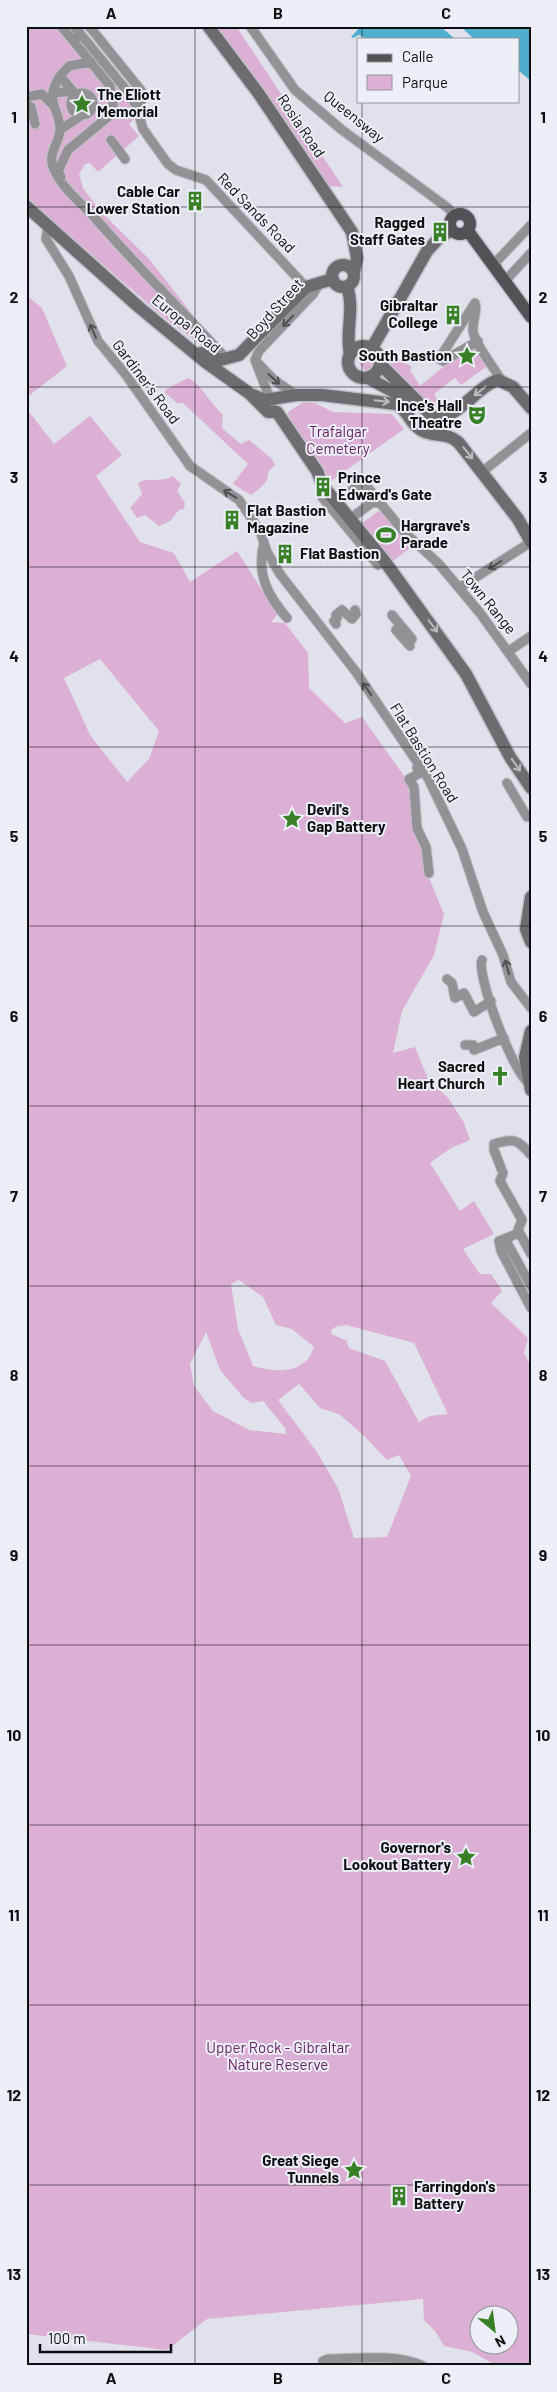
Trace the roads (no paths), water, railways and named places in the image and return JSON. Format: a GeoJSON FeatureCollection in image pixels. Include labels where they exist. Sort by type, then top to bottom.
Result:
{"type":"FeatureCollection","features":[{"type":"Feature","properties":{"kind":"main road","name":"Rosia Road"},"geometry":{"type":"LineString","coordinates":[[208,26],[259,94],[352,232],[357,258],[350,269],[353,282],[347,287]]}},
{"type":"Feature","properties":{"kind":"main road","name":"Europa Road"},"geometry":{"type":"LineString","coordinates":[[26,206],[140,308],[249,393],[274,406]]}},
{"type":"Feature","properties":{"kind":"main road"},"geometry":{"type":"LineString","coordinates":[[452,230],[450,224],[455,216],[463,214],[468,217],[470,226],[468,231],[462,234],[452,230],[440,236],[427,251],[361,350],[348,362],[350,370],[356,376],[366,378],[413,403],[463,447],[530,538]]}},
{"type":"Feature","properties":{"kind":"main road"},"geometry":{"type":"LineString","coordinates":[[468,231],[531,317]]}},
{"type":"Feature","properties":{"kind":"main road"},"geometry":{"type":"LineString","coordinates":[[350,269],[340,266],[335,269],[332,279],[338,286],[347,287],[350,298],[348,342],[361,350],[378,355],[380,364],[431,415],[441,419],[448,417],[489,383],[501,380],[513,387],[531,408]]}},
{"type":"Feature","properties":{"kind":"main road","name":"Boyd Street"},"geometry":{"type":"LineString","coordinates":[[306,287],[332,279]]}},
{"type":"Feature","properties":{"kind":"main road"},"geometry":{"type":"LineString","coordinates":[[192,349],[229,359],[240,354],[306,287]]}},
{"type":"Feature","properties":{"kind":"main road"},"geometry":{"type":"LineString","coordinates":[[343,399],[361,390],[366,378],[376,373],[380,364]]}},
{"type":"Feature","properties":{"kind":"main road"},"geometry":{"type":"LineString","coordinates":[[450,435],[423,432],[404,410],[392,402],[343,399],[322,395],[296,395],[274,406],[317,471],[319,480],[333,504],[351,518],[466,674],[507,751],[531,788]]}},
{"type":"Feature","properties":{"kind":"main road"},"geometry":{"type":"LineString","coordinates":[[448,417],[450,435]]}},
{"type":"Feature","properties":{"kind":"main road"},"geometry":{"type":"LineString","coordinates":[[531,897],[526,929],[531,942]]}},
{"type":"Feature","properties":{"kind":"main road"},"geometry":{"type":"LineString","coordinates":[[530,1087],[525,1056],[529,1046],[531,1031]]}},
{"type":"Feature","properties":{"kind":"street"},"geometry":{"type":"LineString","coordinates":[[60,130],[114,112],[110,86],[61,26]]}},
{"type":"Feature","properties":{"kind":"street","name":"Red Sands Road"},"geometry":{"type":"LineString","coordinates":[[74,26],[131,96],[137,108],[143,129],[168,164],[176,170],[206,180],[306,287]]}},
{"type":"Feature","properties":{"kind":"street"},"geometry":{"type":"LineString","coordinates":[[89,26],[143,93],[143,98],[137,108]]}},
{"type":"Feature","properties":{"kind":"street","name":"Queensway"},"geometry":{"type":"LineString","coordinates":[[250,26],[295,90],[342,130],[448,208],[455,216]]}},
{"type":"Feature","properties":{"kind":"street"},"geometry":{"type":"LineString","coordinates":[[71,38],[85,39]]}},
{"type":"Feature","properties":{"kind":"street"},"geometry":{"type":"LineString","coordinates":[[91,62],[69,66],[53,86],[53,105],[60,130],[51,155],[53,167],[62,182],[217,356]]}},
{"type":"Feature","properties":{"kind":"street"},"geometry":{"type":"LineString","coordinates":[[60,76],[74,93]]}},
{"type":"Feature","properties":{"kind":"street"},"geometry":{"type":"LineString","coordinates":[[53,93],[84,93],[91,96],[93,107],[93,120],[68,150],[58,170],[62,182]]}},
{"type":"Feature","properties":{"kind":"street"},"geometry":{"type":"LineString","coordinates":[[74,93],[71,106],[75,112],[93,120]]}},
{"type":"Feature","properties":{"kind":"street"},"geometry":{"type":"LineString","coordinates":[[26,97],[42,94],[53,105]]}},
{"type":"Feature","properties":{"kind":"street"},"geometry":{"type":"LineString","coordinates":[[26,104],[31,107],[32,119],[35,124]]}},
{"type":"Feature","properties":{"kind":"street"},"geometry":{"type":"LineString","coordinates":[[111,140],[125,159]]}},
{"type":"Feature","properties":{"kind":"street","name":"Gardiner's Road"},"geometry":{"type":"LineString","coordinates":[[48,226],[46,239],[70,276],[98,342],[126,375],[190,466],[239,500],[260,531]]}},
{"type":"Feature","properties":{"kind":"street"},"geometry":{"type":"LineString","coordinates":[[530,226],[496,262],[501,276],[531,253]]}},
{"type":"Feature","properties":{"kind":"street","name":"Boyd Street"},"geometry":{"type":"LineString","coordinates":[[296,395],[274,380],[255,360],[259,351],[313,294],[319,284]]}},
{"type":"Feature","properties":{"kind":"street"},"geometry":{"type":"LineString","coordinates":[[478,341],[443,361],[439,359],[475,304],[477,308],[473,323],[474,334],[501,380]]}},
{"type":"Feature","properties":{"kind":"street"},"geometry":{"type":"LineString","coordinates":[[255,360],[274,406]]}},
{"type":"Feature","properties":{"kind":"street"},"geometry":{"type":"LineString","coordinates":[[482,472],[531,432]]}},
{"type":"Feature","properties":{"kind":"street","name":"Town Range"},"geometry":{"type":"LineString","coordinates":[[333,504],[363,482],[404,532],[439,564],[459,588],[509,651],[531,684]]}},
{"type":"Feature","properties":{"kind":"street"},"geometry":{"type":"LineString","coordinates":[[322,497],[333,504],[377,563],[380,565],[385,562]]}},
{"type":"Feature","properties":{"kind":"street"},"geometry":{"type":"LineString","coordinates":[[351,518],[372,502],[381,504]]}},
{"type":"Feature","properties":{"kind":"street","name":"Flat Bastion Road"},"geometry":{"type":"LineString","coordinates":[[260,531],[280,574],[351,666],[420,766],[437,796],[462,849],[483,912],[503,955],[511,982],[531,1008]]}},
{"type":"Feature","properties":{"kind":"street"},"geometry":{"type":"LineString","coordinates":[[459,588],[530,538]]}},
{"type":"Feature","properties":{"kind":"street"},"geometry":{"type":"LineString","coordinates":[[264,543],[262,568],[267,591],[287,618]]}},
{"type":"Feature","properties":{"kind":"street"},"geometry":{"type":"LineString","coordinates":[[336,624],[334,621],[337,618],[336,615],[342,610],[352,618],[356,614],[355,610]]}},
{"type":"Feature","properties":{"kind":"street"},"geometry":{"type":"LineString","coordinates":[[392,615],[411,643]]}},
{"type":"Feature","properties":{"kind":"street"},"geometry":{"type":"LineString","coordinates":[[509,651],[531,636]]}},
{"type":"Feature","properties":{"kind":"street"},"geometry":{"type":"LineString","coordinates":[[420,766],[417,768],[420,773],[409,779],[414,787],[417,828],[426,846],[429,872]]}},
{"type":"Feature","properties":{"kind":"street"},"geometry":{"type":"LineString","coordinates":[[507,782],[527,817]]}},
{"type":"Feature","properties":{"kind":"street"},"geometry":{"type":"LineString","coordinates":[[482,960],[480,964],[504,1038],[520,1074],[530,1087]]}},
{"type":"Feature","properties":{"kind":"street"},"geometry":{"type":"LineString","coordinates":[[447,979],[452,983],[456,998],[464,994],[474,1012],[491,1001]]}},
{"type":"Feature","properties":{"kind":"street"},"geometry":{"type":"LineString","coordinates":[[466,1045],[473,1045],[474,1050],[504,1038]]}},
{"type":"Feature","properties":{"kind":"street"},"geometry":{"type":"LineString","coordinates":[[531,1155],[516,1140],[494,1144],[494,1150],[503,1173],[500,1181],[522,1220],[518,1232],[499,1241],[500,1251],[531,1308]]}},
{"type":"Feature","properties":{"kind":"street"},"geometry":{"type":"LineString","coordinates":[[518,1232],[531,1254]]}},
{"type":"Feature","properties":{"kind":"street"},"geometry":{"type":"LineString","coordinates":[[507,1238],[506,1241],[531,1286]]}},
{"type":"Feature","properties":{"kind":"street"},"geometry":{"type":"LineString","coordinates":[[324,2366],[323,2361],[328,2360],[382,2358],[406,2359],[423,2366]]}},
{"type":"Feature","properties":{"kind":"water"},"geometry":{"type":"Polygon","coordinates":[[[361,26],[440,26],[454,38],[365,38],[359,35],[351,37],[361,26]]]}},
{"type":"Feature","properties":{"kind":"water"},"geometry":{"type":"Polygon","coordinates":[[[460,26],[531,26],[531,81],[520,72],[520,38],[473,38],[460,26]]]}},
{"type":"Feature","properties":{"kind":"place","name":"The Eliott Memorial"},"geometry":{"type":"Point","coordinates":[82,104]}},
{"type":"Feature","properties":{"kind":"place","name":"Cable Car Lower Station"},"geometry":{"type":"Point","coordinates":[195,201]}},
{"type":"Feature","properties":{"kind":"place","name":"Ragged Staff Gates"},"geometry":{"type":"Point","coordinates":[440,232]}},
{"type":"Feature","properties":{"kind":"place","name":"Gibraltar College"},"geometry":{"type":"Point","coordinates":[453,315]}},
{"type":"Feature","properties":{"kind":"place","name":"South Bastion"},"geometry":{"type":"Point","coordinates":[467,356]}},
{"type":"Feature","properties":{"kind":"place","name":"Ince's Hall Theatre"},"geometry":{"type":"Point","coordinates":[477,415]}},
{"type":"Feature","properties":{"kind":"place","name":"Prince Edward's Gate"},"geometry":{"type":"Point","coordinates":[323,487]}},
{"type":"Feature","properties":{"kind":"place","name":"Flat Bastion Magazine"},"geometry":{"type":"Point","coordinates":[232,520]}},
{"type":"Feature","properties":{"kind":"place","name":"Hargrave's Parade"},"geometry":{"type":"Point","coordinates":[386,535]}},
{"type":"Feature","properties":{"kind":"place","name":"Flat Bastion"},"geometry":{"type":"Point","coordinates":[285,554]}},
{"type":"Feature","properties":{"kind":"place","name":"Devil's Gap Battery"},"geometry":{"type":"Point","coordinates":[292,819]}},
{"type":"Feature","properties":{"kind":"place","name":"Sacred Heart Church"},"geometry":{"type":"Point","coordinates":[500,1076]}},
{"type":"Feature","properties":{"kind":"place","name":"Governor's Lookout Battery"},"geometry":{"type":"Point","coordinates":[466,1857]}},
{"type":"Feature","properties":{"kind":"place","name":"Great Siege Tunnels"},"geometry":{"type":"Point","coordinates":[354,2170]}},
{"type":"Feature","properties":{"kind":"place","name":"Farringdon's Battery"},"geometry":{"type":"Point","coordinates":[399,2196]}},
{"type":"Feature","properties":{"kind":"park label","name":"Trafalgar Cemetery"},"geometry":{"type":"Point","coordinates":[338,440]}},
{"type":"Feature","properties":{"kind":"park label","name":"Upper Rock - Gibraltar Nature Reserve"},"geometry":{"type":"Point","coordinates":[278,2056]}}]}
